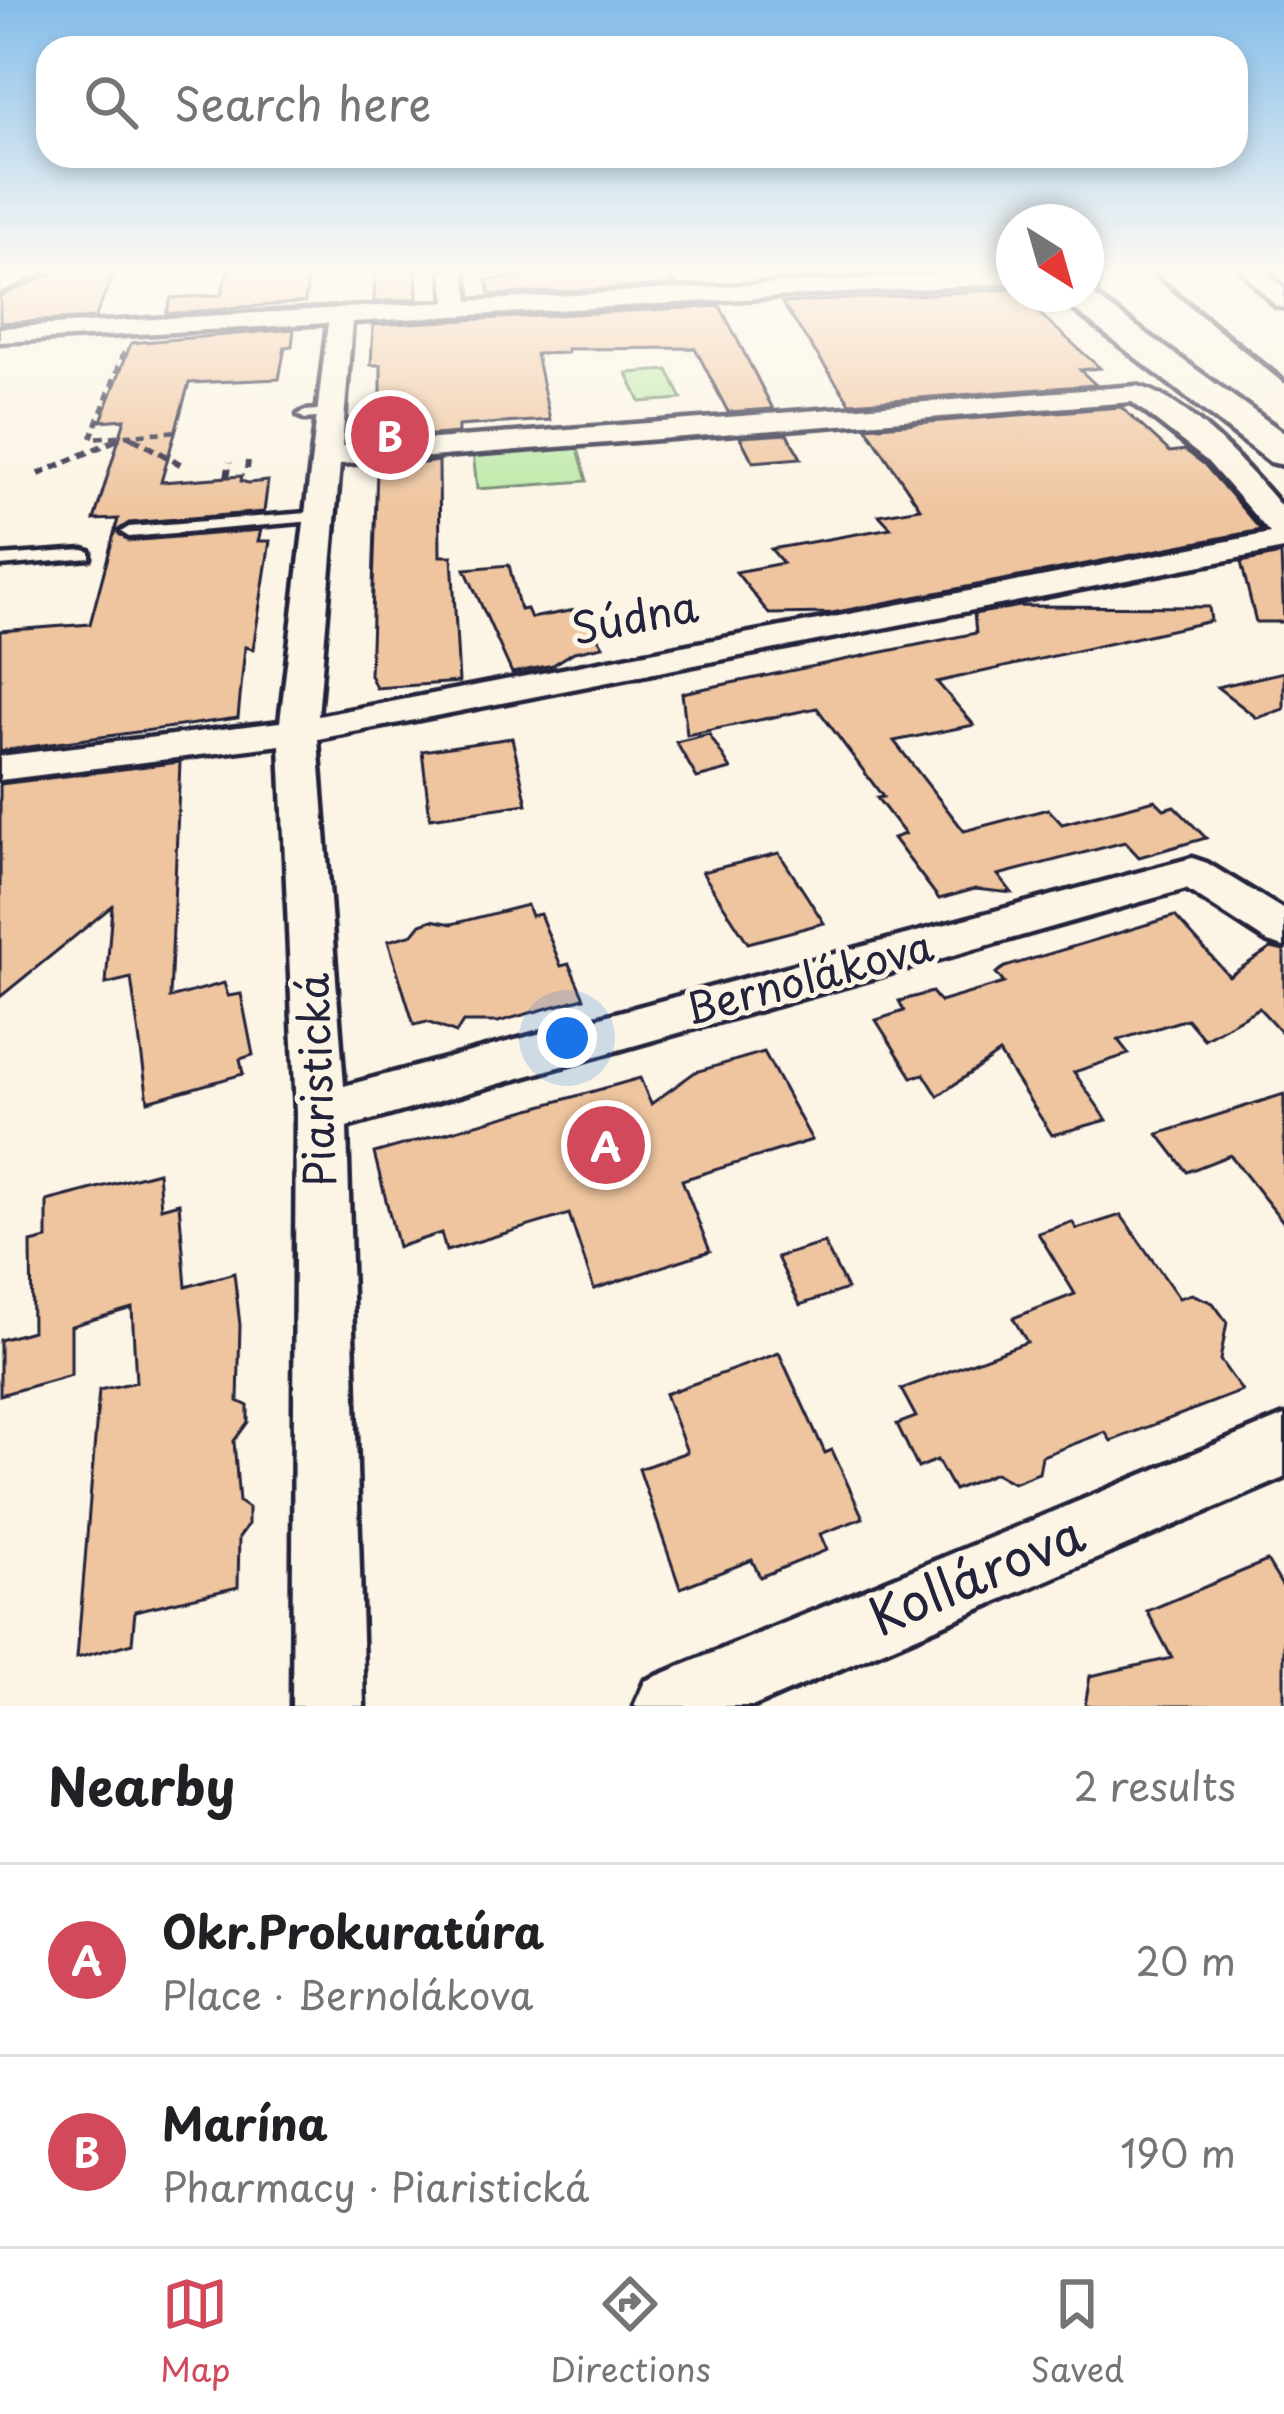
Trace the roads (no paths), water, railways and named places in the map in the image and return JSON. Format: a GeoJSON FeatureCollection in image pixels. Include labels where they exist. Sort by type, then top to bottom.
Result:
{"type":"FeatureCollection","features":[{"type":"Feature","properties":{"kind":"main road"},"geometry":{"type":"LineString","coordinates":[[1155,350],[1284,452]]}},
{"type":"Feature","properties":{"kind":"street","name":"Piaristická"},"geometry":{"type":"LineString","coordinates":[[328,1706],[321,1113],[298,731],[327,456],[318,414],[333,350]]}},
{"type":"Feature","properties":{"kind":"street"},"geometry":{"type":"LineString","coordinates":[[327,456],[1137,394],[1224,456],[1280,540]]}},
{"type":"Feature","properties":{"kind":"street","name":"Súdna"},"geometry":{"type":"LineString","coordinates":[[0,768],[298,731],[1280,540]]}},
{"type":"Feature","properties":{"kind":"street","name":"Bernolákova"},"geometry":{"type":"LineString","coordinates":[[321,1113],[1192,873],[1284,931]]}},
{"type":"Feature","properties":{"kind":"street","name":"Kollárova"},"geometry":{"type":"LineString","coordinates":[[670,1706],[1284,1447]]}},
{"type":"Feature","properties":{"kind":"lane"},"geometry":{"type":"LineString","coordinates":[[129,532],[320,518]]}},
{"type":"Feature","properties":{"kind":"lane"},"geometry":{"type":"LineString","coordinates":[[0,560],[84,555]]}},
{"type":"Feature","properties":{"kind":"railway"},"geometry":{"type":"LineString","coordinates":[[1247,350],[1284,380]]}},
{"type":"Feature","properties":{"kind":"place","name":"Marína"},"geometry":{"type":"Point","coordinates":[390,435]}},
{"type":"Feature","properties":{"kind":"place","name":"Okr.Prokuratúra"},"geometry":{"type":"Point","coordinates":[606,1145]}}]}
